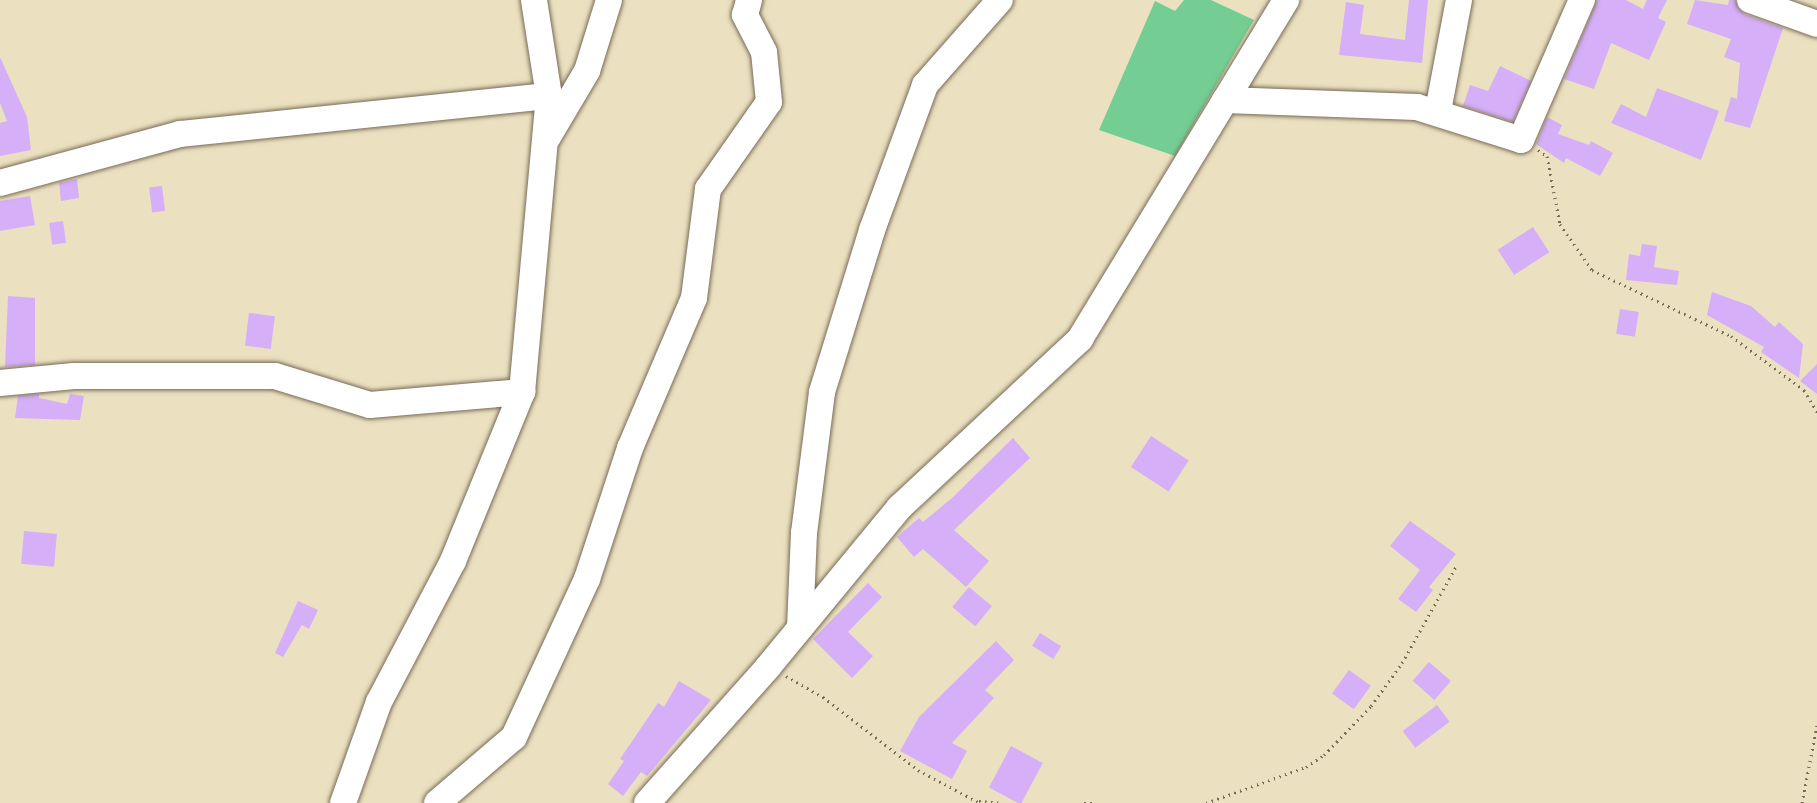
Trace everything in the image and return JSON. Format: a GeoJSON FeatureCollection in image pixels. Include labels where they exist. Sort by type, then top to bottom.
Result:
{"type":"FeatureCollection","features":[{"type":"Feature","properties":{"kind":"street"},"geometry":{"type":"LineString","coordinates":[[343,803],[379,702],[453,561],[522,392],[549,96],[534,0]]}},
{"type":"Feature","properties":{"kind":"street"},"geometry":{"type":"LineString","coordinates":[[545,142],[587,71],[609,0]]}},
{"type":"Feature","properties":{"kind":"street"},"geometry":{"type":"LineString","coordinates":[[437,803],[514,737],[587,579],[630,448],[694,298],[708,189],[769,102],[764,52],[745,15],[749,0]]}},
{"type":"Feature","properties":{"kind":"street"},"geometry":{"type":"LineString","coordinates":[[800,628],[804,533],[822,392],[872,230],[925,85],[1000,0]]}},
{"type":"Feature","properties":{"kind":"street"},"geometry":{"type":"LineString","coordinates":[[647,803],[768,667],[899,508],[1080,339],[1286,0]]}},
{"type":"Feature","properties":{"kind":"street"},"geometry":{"type":"LineString","coordinates":[[1438,111],[1459,0]]}},
{"type":"Feature","properties":{"kind":"street"},"geometry":{"type":"LineString","coordinates":[[1225,100],[1418,106],[1521,140],[1582,0]]}},
{"type":"Feature","properties":{"kind":"street"},"geometry":{"type":"LineString","coordinates":[[1750,0],[1817,24]]}},
{"type":"Feature","properties":{"kind":"street"},"geometry":{"type":"LineString","coordinates":[[0,183],[180,134],[549,96]]}},
{"type":"Feature","properties":{"kind":"street"},"geometry":{"type":"LineString","coordinates":[[0,382],[74,376],[275,376],[370,405],[522,392]]}},
{"type":"Feature","properties":{"kind":"path"},"geometry":{"type":"LineString","coordinates":[[1521,140],[1547,156],[1560,224],[1592,270],[1731,336],[1804,390],[1817,412]]}},
{"type":"Feature","properties":{"kind":"path"},"geometry":{"type":"LineString","coordinates":[[1206,803],[1306,767],[1324,755],[1371,706],[1402,663],[1457,565]]}},
{"type":"Feature","properties":{"kind":"path"},"geometry":{"type":"LineString","coordinates":[[768,667],[823,696],[918,770],[980,802],[1000,803]]}},
{"type":"Feature","properties":{"kind":"path"},"geometry":{"type":"LineString","coordinates":[[1802,803],[1817,725]]}},
{"type":"Feature","properties":{"kind":"path"},"geometry":{"type":"LineString","coordinates":[[1084,803],[1095,803]]}},
{"type":"Feature","properties":{"kind":"green space"},"geometry":{"type":"Polygon","coordinates":[[[1184,0],[1211,0],[1254,20],[1175,156],[1099,130],[1155,1],[1175,11],[1184,0]]]}},
{"type":"Feature","properties":{"kind":"building"},"geometry":{"type":"Polygon","coordinates":[[[1409,0],[1428,0],[1422,63],[1339,55],[1346,2],[1364,5],[1360,34],[1405,40],[1409,0]]]}},
{"type":"Feature","properties":{"kind":"building"},"geometry":{"type":"Polygon","coordinates":[[[1597,0],[1626,0],[1643,9],[1647,0],[1667,0],[1658,18],[1666,22],[1649,60],[1611,43],[1594,89],[1564,79],[1597,0]]]}},
{"type":"Feature","properties":{"kind":"building"},"geometry":{"type":"Polygon","coordinates":[[[1695,0],[1728,5],[1729,0],[1735,0],[1744,14],[1783,28],[1750,128],[1724,121],[1731,97],[1737,99],[1740,63],[1724,57],[1731,39],[1687,24],[1695,0]]]}},
{"type":"Feature","properties":{"kind":"building"},"geometry":{"type":"Polygon","coordinates":[[[0,57],[27,117],[31,150],[0,156],[0,123],[7,121],[0,103],[0,57]]]}},
{"type":"Feature","properties":{"kind":"building"},"geometry":{"type":"Polygon","coordinates":[[[1500,66],[1531,81],[1513,122],[1463,106],[1470,85],[1488,91],[1500,66]]]}},
{"type":"Feature","properties":{"kind":"building"},"geometry":{"type":"Polygon","coordinates":[[[1657,88],[1719,111],[1701,160],[1611,123],[1621,104],[1646,117],[1657,88]]]}},
{"type":"Feature","properties":{"kind":"building"},"geometry":{"type":"Polygon","coordinates":[[[1547,117],[1562,125],[1558,134],[1589,145],[1591,141],[1613,153],[1600,176],[1566,158],[1564,163],[1536,144],[1547,117]]]}},
{"type":"Feature","properties":{"kind":"building"},"geometry":{"type":"Polygon","coordinates":[[[77,179],[79,198],[61,201],[59,183],[77,179]]]}},
{"type":"Feature","properties":{"kind":"building"},"geometry":{"type":"Polygon","coordinates":[[[162,186],[165,211],[152,212],[149,188],[162,186]]]}},
{"type":"Feature","properties":{"kind":"building"},"geometry":{"type":"Polygon","coordinates":[[[30,196],[35,225],[0,231],[0,201],[30,196]]]}},
{"type":"Feature","properties":{"kind":"building"},"geometry":{"type":"Polygon","coordinates":[[[63,221],[66,243],[52,245],[49,223],[63,221]]]}},
{"type":"Feature","properties":{"kind":"building"},"geometry":{"type":"Polygon","coordinates":[[[1533,227],[1549,252],[1514,275],[1498,250],[1533,227]]]}},
{"type":"Feature","properties":{"kind":"building"},"geometry":{"type":"Polygon","coordinates":[[[1642,244],[1657,246],[1654,267],[1679,271],[1677,285],[1626,280],[1629,254],[1640,256],[1642,244]]]}},
{"type":"Feature","properties":{"kind":"building"},"geometry":{"type":"Polygon","coordinates":[[[1712,292],[1751,306],[1775,327],[1779,322],[1803,344],[1799,378],[1761,352],[1764,347],[1707,315],[1712,292]]]}},
{"type":"Feature","properties":{"kind":"building"},"geometry":{"type":"Polygon","coordinates":[[[8,296],[35,298],[35,365],[5,367],[8,296]]]}},
{"type":"Feature","properties":{"kind":"building"},"geometry":{"type":"Polygon","coordinates":[[[1620,309],[1639,312],[1635,337],[1616,334],[1620,309]]]}},
{"type":"Feature","properties":{"kind":"building"},"geometry":{"type":"Polygon","coordinates":[[[249,313],[275,316],[271,349],[245,346],[249,313]]]}},
{"type":"Feature","properties":{"kind":"building"},"geometry":{"type":"Polygon","coordinates":[[[1817,364],[1817,394],[1800,381],[1817,364]]]}},
{"type":"Feature","properties":{"kind":"building"},"geometry":{"type":"Polygon","coordinates":[[[39,394],[39,398],[67,404],[70,394],[84,396],[80,420],[15,418],[18,396],[39,394]]]}},
{"type":"Feature","properties":{"kind":"building"},"geometry":{"type":"Polygon","coordinates":[[[1151,436],[1189,461],[1169,492],[1131,467],[1151,436]]]}},
{"type":"Feature","properties":{"kind":"building"},"geometry":{"type":"Polygon","coordinates":[[[1013,438],[1030,458],[954,530],[989,561],[966,587],[923,549],[914,557],[897,537],[919,518],[923,522],[952,498],[1013,438]]]}},
{"type":"Feature","properties":{"kind":"building"},"geometry":{"type":"Polygon","coordinates":[[[1410,521],[1456,554],[1429,587],[1433,590],[1416,612],[1398,599],[1420,570],[1390,546],[1410,521]]]}},
{"type":"Feature","properties":{"kind":"building"},"geometry":{"type":"Polygon","coordinates":[[[24,531],[57,534],[54,567],[21,564],[24,531]]]}},
{"type":"Feature","properties":{"kind":"building"},"geometry":{"type":"Polygon","coordinates":[[[868,583],[882,597],[848,632],[873,656],[852,678],[813,639],[868,583]]]}},
{"type":"Feature","properties":{"kind":"building"},"geometry":{"type":"Polygon","coordinates":[[[969,587],[992,606],[975,626],[952,607],[969,587]]]}},
{"type":"Feature","properties":{"kind":"building"},"geometry":{"type":"Polygon","coordinates":[[[298,601],[318,610],[309,629],[302,625],[283,657],[275,653],[298,601]]]}},
{"type":"Feature","properties":{"kind":"building"},"geometry":{"type":"Polygon","coordinates":[[[1040,633],[1061,646],[1053,659],[1032,646],[1040,633]]]}},
{"type":"Feature","properties":{"kind":"building"},"geometry":{"type":"Polygon","coordinates":[[[996,641],[1014,660],[985,690],[994,698],[952,743],[967,751],[952,779],[900,751],[919,717],[996,641]]]}},
{"type":"Feature","properties":{"kind":"building"},"geometry":{"type":"Polygon","coordinates":[[[1429,662],[1451,681],[1434,700],[1413,681],[1429,662]]]}},
{"type":"Feature","properties":{"kind":"building"},"geometry":{"type":"Polygon","coordinates":[[[1349,670],[1371,686],[1354,709],[1332,693],[1349,670]]]}},
{"type":"Feature","properties":{"kind":"building"},"geometry":{"type":"Polygon","coordinates":[[[679,681],[711,700],[647,776],[641,772],[623,796],[608,784],[624,761],[620,759],[658,703],[664,707],[679,681]]]}},
{"type":"Feature","properties":{"kind":"building"},"geometry":{"type":"Polygon","coordinates":[[[1437,705],[1450,722],[1415,748],[1403,731],[1437,705]]]}},
{"type":"Feature","properties":{"kind":"building"},"geometry":{"type":"Polygon","coordinates":[[[1011,746],[1043,763],[1021,803],[989,787],[1011,746]]]}}]}
